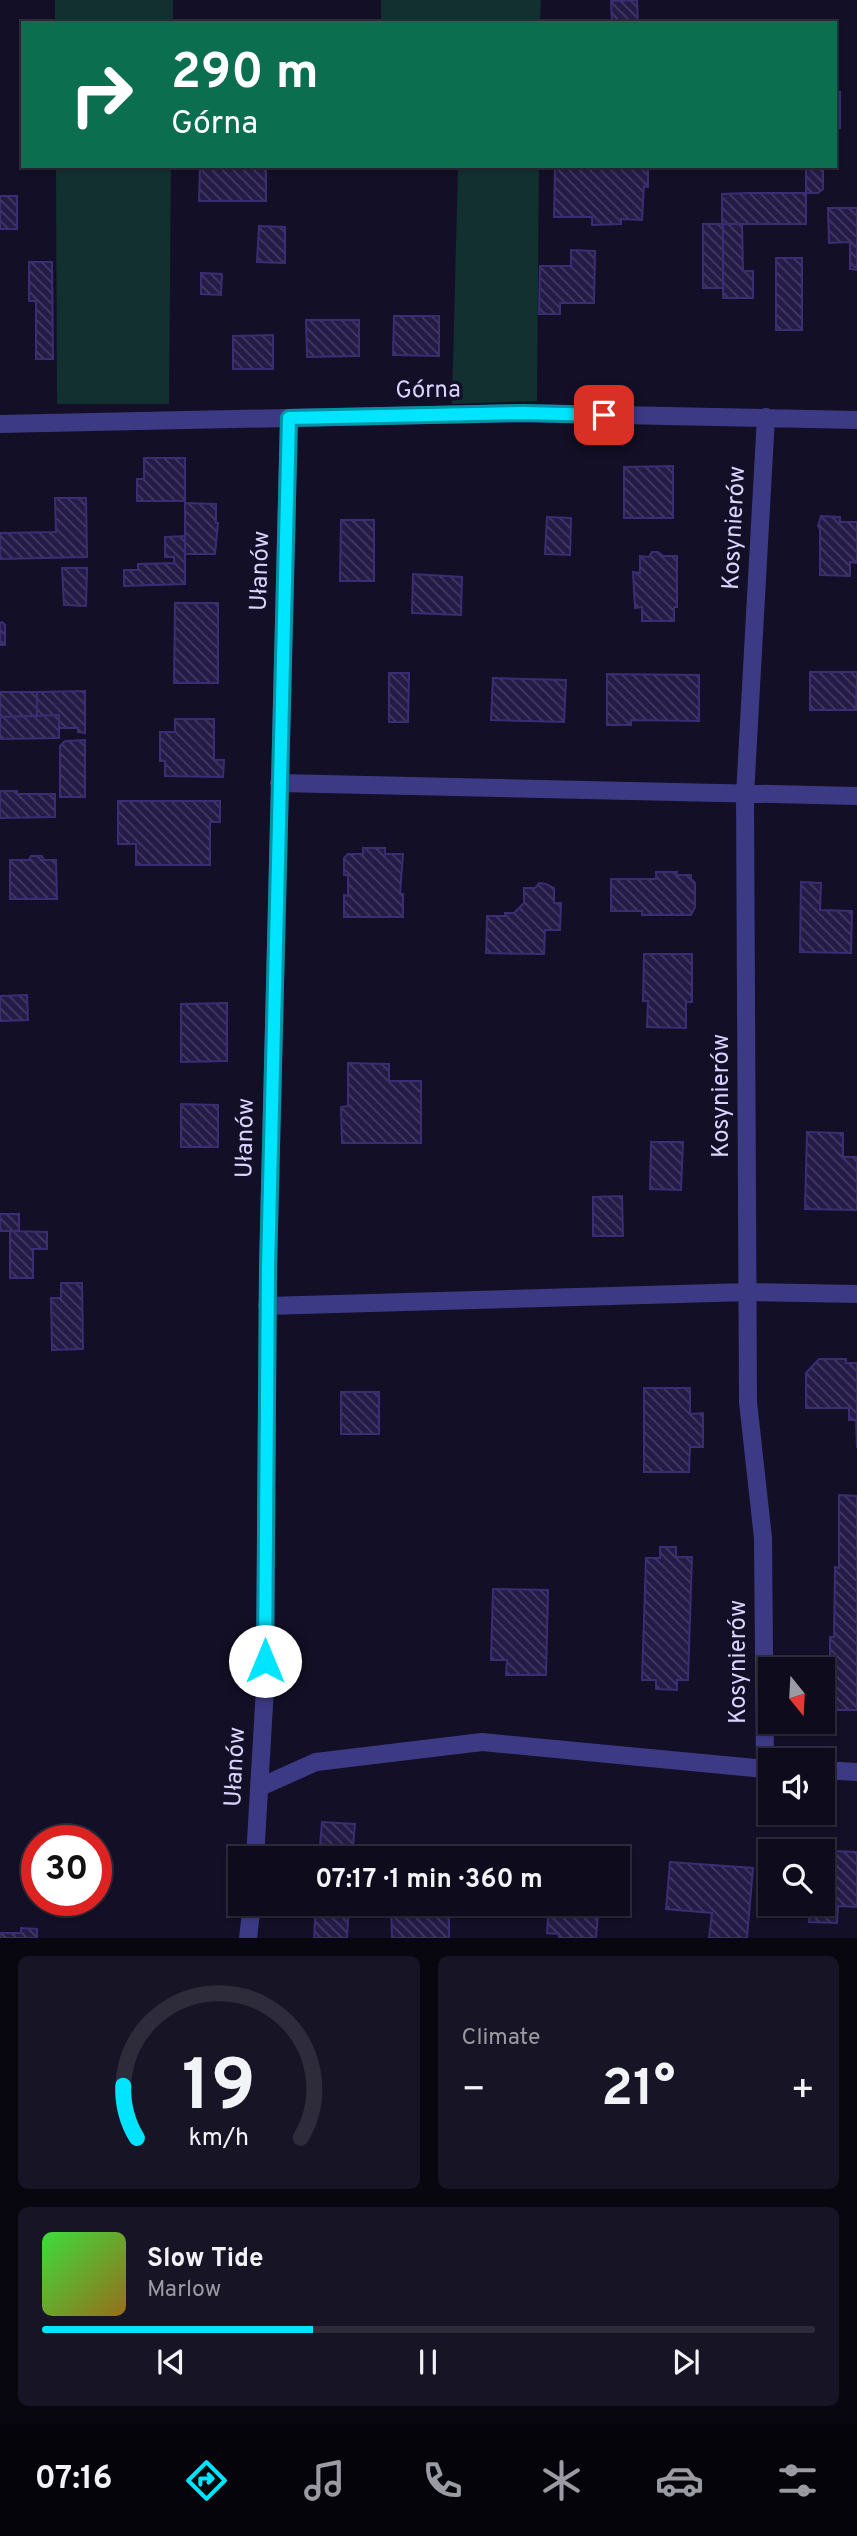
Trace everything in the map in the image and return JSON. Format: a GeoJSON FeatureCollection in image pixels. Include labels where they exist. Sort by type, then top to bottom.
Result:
{"type":"FeatureCollection","features":[{"type":"Feature","properties":{"kind":"street","name":"Górna"},"geometry":{"type":"LineString","coordinates":[[0,424],[523,413],[857,420]]}},
{"type":"Feature","properties":{"kind":"street","name":"Kosynierów"},"geometry":{"type":"LineString","coordinates":[[766,417],[745,795],[748,1402],[763,1538],[767,1748]]}},
{"type":"Feature","properties":{"kind":"street","name":"Ułanów"},"geometry":{"type":"LineString","coordinates":[[256,1846],[265,1688],[267,1306],[289,418]]}},
{"type":"Feature","properties":{"kind":"street"},"geometry":{"type":"LineString","coordinates":[[279,783],[857,796]]}},
{"type":"Feature","properties":{"kind":"street"},"geometry":{"type":"LineString","coordinates":[[267,1306],[748,1292],[857,1294]]}},
{"type":"Feature","properties":{"kind":"street"},"geometry":{"type":"LineString","coordinates":[[260,1787],[316,1762],[482,1742],[758,1768]]}},
{"type":"Feature","properties":{"kind":"street"},"geometry":{"type":"LineString","coordinates":[[835,1771],[857,1772]]}},
{"type":"Feature","properties":{"kind":"street"},"geometry":{"type":"LineString","coordinates":[[248,1937],[251,1916]]}},
{"type":"Feature","properties":{"kind":"green space"},"geometry":{"type":"Polygon","coordinates":[[[55,0],[173,0],[173,21],[55,21],[55,0]]]}},
{"type":"Feature","properties":{"kind":"green space"},"geometry":{"type":"Polygon","coordinates":[[[381,0],[541,0],[540,21],[381,21],[381,0]]]}},
{"type":"Feature","properties":{"kind":"green space"},"geometry":{"type":"Polygon","coordinates":[[[56,168],[171,168],[169,404],[57,404],[56,168]]]}},
{"type":"Feature","properties":{"kind":"green space"},"geometry":{"type":"Polygon","coordinates":[[[458,168],[539,168],[537,401],[452,404],[458,168]]]}},
{"type":"Feature","properties":{"kind":"building"},"geometry":{"type":"Polygon","coordinates":[[[637,0],[638,21],[612,21],[611,1],[637,0]]]}},
{"type":"Feature","properties":{"kind":"building"},"geometry":{"type":"Polygon","coordinates":[[[837,92],[840,92],[840,128],[837,128],[837,92]]]}},
{"type":"Feature","properties":{"kind":"building"},"geometry":{"type":"Polygon","coordinates":[[[200,168],[266,168],[266,201],[199,201],[200,168]]]}},
{"type":"Feature","properties":{"kind":"building"},"geometry":{"type":"Polygon","coordinates":[[[555,168],[648,168],[648,187],[644,186],[642,220],[621,219],[621,224],[592,225],[592,217],[554,217],[555,168]]]}},
{"type":"Feature","properties":{"kind":"building"},"geometry":{"type":"Polygon","coordinates":[[[806,168],[823,168],[823,189],[818,193],[806,193],[806,168]]]}},
{"type":"Feature","properties":{"kind":"building"},"geometry":{"type":"Polygon","coordinates":[[[806,193],[806,224],[722,224],[722,194],[806,193]]]}},
{"type":"Feature","properties":{"kind":"building"},"geometry":{"type":"Polygon","coordinates":[[[0,196],[17,196],[17,229],[0,229],[0,196]]]}},
{"type":"Feature","properties":{"kind":"building"},"geometry":{"type":"Polygon","coordinates":[[[828,208],[857,208],[857,270],[850,269],[850,242],[829,243],[828,208]]]}},
{"type":"Feature","properties":{"kind":"building"},"geometry":{"type":"Polygon","coordinates":[[[703,224],[723,224],[723,288],[703,288],[703,224]]]}},
{"type":"Feature","properties":{"kind":"building"},"geometry":{"type":"Polygon","coordinates":[[[723,224],[742,224],[743,271],[753,271],[753,298],[723,298],[723,224]]]}},
{"type":"Feature","properties":{"kind":"building"},"geometry":{"type":"Polygon","coordinates":[[[259,226],[285,227],[285,263],[257,262],[259,226]]]}},
{"type":"Feature","properties":{"kind":"building"},"geometry":{"type":"Polygon","coordinates":[[[571,250],[595,251],[594,303],[560,303],[560,314],[539,314],[540,266],[571,266],[571,250]]]}},
{"type":"Feature","properties":{"kind":"building"},"geometry":{"type":"Polygon","coordinates":[[[776,258],[802,258],[802,330],[776,330],[776,258]]]}},
{"type":"Feature","properties":{"kind":"building"},"geometry":{"type":"Polygon","coordinates":[[[29,262],[52,262],[53,359],[36,359],[36,301],[29,301],[29,262]]]}},
{"type":"Feature","properties":{"kind":"building"},"geometry":{"type":"Polygon","coordinates":[[[201,273],[222,274],[221,295],[201,294],[201,273]]]}},
{"type":"Feature","properties":{"kind":"building"},"geometry":{"type":"Polygon","coordinates":[[[394,316],[439,316],[439,356],[393,355],[394,316]]]}},
{"type":"Feature","properties":{"kind":"building"},"geometry":{"type":"Polygon","coordinates":[[[306,320],[359,320],[359,356],[307,357],[306,320]]]}},
{"type":"Feature","properties":{"kind":"building"},"geometry":{"type":"Polygon","coordinates":[[[273,335],[273,369],[233,369],[233,336],[273,335]]]}},
{"type":"Feature","properties":{"kind":"building"},"geometry":{"type":"Polygon","coordinates":[[[144,458],[185,458],[185,501],[137,501],[137,479],[144,479],[144,458]]]}},
{"type":"Feature","properties":{"kind":"building"},"geometry":{"type":"Polygon","coordinates":[[[673,466],[673,518],[624,518],[624,467],[673,466]]]}},
{"type":"Feature","properties":{"kind":"building"},"geometry":{"type":"Polygon","coordinates":[[[55,498],[86,498],[87,557],[0,559],[0,533],[56,532],[55,498]]]}},
{"type":"Feature","properties":{"kind":"building"},"geometry":{"type":"Polygon","coordinates":[[[185,503],[216,504],[218,523],[215,554],[185,554],[185,503]]]}},
{"type":"Feature","properties":{"kind":"building"},"geometry":{"type":"Polygon","coordinates":[[[821,516],[840,517],[840,522],[857,522],[857,563],[850,562],[850,576],[820,575],[818,526],[821,516]]]}},
{"type":"Feature","properties":{"kind":"building"},"geometry":{"type":"Polygon","coordinates":[[[547,517],[571,518],[570,555],[545,554],[547,517]]]}},
{"type":"Feature","properties":{"kind":"building"},"geometry":{"type":"Polygon","coordinates":[[[341,520],[374,520],[374,581],[340,581],[341,520]]]}},
{"type":"Feature","properties":{"kind":"building"},"geometry":{"type":"Polygon","coordinates":[[[185,536],[185,584],[124,586],[124,570],[138,570],[138,564],[174,563],[174,557],[165,557],[165,537],[185,536]]]}},
{"type":"Feature","properties":{"kind":"building"},"geometry":{"type":"Polygon","coordinates":[[[652,552],[663,556],[677,556],[677,607],[674,607],[674,621],[642,621],[642,607],[635,608],[633,572],[640,573],[640,556],[649,557],[652,552]]]}},
{"type":"Feature","properties":{"kind":"building"},"geometry":{"type":"Polygon","coordinates":[[[62,568],[87,568],[86,606],[64,605],[62,568]]]}},
{"type":"Feature","properties":{"kind":"building"},"geometry":{"type":"Polygon","coordinates":[[[413,574],[462,577],[461,615],[412,613],[413,574]]]}},
{"type":"Feature","properties":{"kind":"building"},"geometry":{"type":"Polygon","coordinates":[[[175,603],[218,603],[218,683],[174,683],[175,603]]]}},
{"type":"Feature","properties":{"kind":"building"},"geometry":{"type":"Polygon","coordinates":[[[2,622],[5,625],[5,645],[0,645],[2,622]]]}},
{"type":"Feature","properties":{"kind":"building"},"geometry":{"type":"Polygon","coordinates":[[[810,672],[857,672],[856,710],[810,710],[810,672]]]}},
{"type":"Feature","properties":{"kind":"building"},"geometry":{"type":"Polygon","coordinates":[[[389,673],[409,673],[408,722],[389,722],[389,673]]]}},
{"type":"Feature","properties":{"kind":"building"},"geometry":{"type":"Polygon","coordinates":[[[607,674],[699,675],[699,721],[631,720],[631,725],[607,725],[607,674]]]}},
{"type":"Feature","properties":{"kind":"building"},"geometry":{"type":"Polygon","coordinates":[[[493,678],[566,680],[564,722],[491,720],[493,678]]]}},
{"type":"Feature","properties":{"kind":"building"},"geometry":{"type":"Polygon","coordinates":[[[85,691],[85,733],[78,732],[78,728],[59,728],[59,715],[37,716],[37,692],[85,691]]]}},
{"type":"Feature","properties":{"kind":"building"},"geometry":{"type":"Polygon","coordinates":[[[0,692],[37,692],[37,716],[0,717],[0,692]]]}},
{"type":"Feature","properties":{"kind":"building"},"geometry":{"type":"Polygon","coordinates":[[[59,715],[59,738],[0,739],[0,717],[59,715]]]}},
{"type":"Feature","properties":{"kind":"building"},"geometry":{"type":"Polygon","coordinates":[[[175,719],[214,719],[214,760],[224,760],[223,777],[165,776],[165,761],[160,761],[160,732],[175,732],[175,719]]]}},
{"type":"Feature","properties":{"kind":"building"},"geometry":{"type":"Polygon","coordinates":[[[85,740],[85,797],[60,797],[60,746],[65,741],[85,740]]]}},
{"type":"Feature","properties":{"kind":"building"},"geometry":{"type":"Polygon","coordinates":[[[0,791],[55,794],[55,817],[0,818],[0,791]]]}},
{"type":"Feature","properties":{"kind":"building"},"geometry":{"type":"Polygon","coordinates":[[[118,801],[220,801],[220,822],[210,822],[210,865],[136,865],[136,844],[118,844],[118,801]]]}},
{"type":"Feature","properties":{"kind":"building"},"geometry":{"type":"Polygon","coordinates":[[[363,848],[385,848],[385,854],[403,854],[400,894],[403,894],[403,917],[344,917],[348,875],[344,875],[344,858],[348,854],[363,854],[363,848]]]}},
{"type":"Feature","properties":{"kind":"building"},"geometry":{"type":"Polygon","coordinates":[[[31,856],[56,860],[57,899],[10,899],[10,860],[29,860],[31,856]]]}},
{"type":"Feature","properties":{"kind":"building"},"geometry":{"type":"Polygon","coordinates":[[[656,872],[691,875],[695,883],[695,907],[691,915],[642,915],[642,911],[611,911],[611,879],[656,879],[656,872]]]}},
{"type":"Feature","properties":{"kind":"building"},"geometry":{"type":"Polygon","coordinates":[[[801,882],[821,883],[820,910],[852,911],[851,953],[800,952],[801,882]]]}},
{"type":"Feature","properties":{"kind":"building"},"geometry":{"type":"Polygon","coordinates":[[[539,883],[554,888],[554,903],[561,903],[560,930],[545,930],[544,954],[486,953],[487,916],[514,913],[524,903],[524,888],[535,888],[539,883]]]}},
{"type":"Feature","properties":{"kind":"building"},"geometry":{"type":"Polygon","coordinates":[[[644,954],[692,954],[692,1002],[686,1002],[686,1028],[647,1027],[648,1001],[643,1001],[644,954]]]}},
{"type":"Feature","properties":{"kind":"building"},"geometry":{"type":"Polygon","coordinates":[[[27,995],[28,1020],[0,1021],[0,996],[27,995]]]}},
{"type":"Feature","properties":{"kind":"building"},"geometry":{"type":"Polygon","coordinates":[[[227,1003],[227,1061],[181,1062],[181,1004],[227,1003]]]}},
{"type":"Feature","properties":{"kind":"building"},"geometry":{"type":"Polygon","coordinates":[[[348,1063],[389,1064],[389,1081],[421,1081],[421,1143],[342,1143],[341,1107],[348,1106],[348,1063]]]}},
{"type":"Feature","properties":{"kind":"building"},"geometry":{"type":"Polygon","coordinates":[[[181,1104],[218,1105],[218,1147],[181,1147],[181,1104]]]}},
{"type":"Feature","properties":{"kind":"building"},"geometry":{"type":"Polygon","coordinates":[[[807,1132],[843,1133],[843,1157],[857,1157],[857,1210],[805,1209],[807,1132]]]}},
{"type":"Feature","properties":{"kind":"building"},"geometry":{"type":"Polygon","coordinates":[[[651,1142],[683,1142],[681,1190],[650,1189],[651,1142]]]}},
{"type":"Feature","properties":{"kind":"building"},"geometry":{"type":"Polygon","coordinates":[[[622,1196],[623,1236],[593,1236],[593,1197],[622,1196]]]}},
{"type":"Feature","properties":{"kind":"building"},"geometry":{"type":"Polygon","coordinates":[[[0,1214],[19,1214],[19,1231],[0,1231],[0,1214]]]}},
{"type":"Feature","properties":{"kind":"building"},"geometry":{"type":"Polygon","coordinates":[[[10,1231],[47,1232],[47,1249],[33,1249],[33,1278],[10,1278],[10,1231]]]}},
{"type":"Feature","properties":{"kind":"building"},"geometry":{"type":"Polygon","coordinates":[[[61,1283],[82,1283],[83,1349],[52,1350],[51,1298],[61,1298],[61,1283]]]}},
{"type":"Feature","properties":{"kind":"building"},"geometry":{"type":"Polygon","coordinates":[[[819,1359],[846,1359],[846,1363],[857,1363],[857,1448],[856,1420],[849,1420],[849,1408],[806,1408],[806,1373],[819,1359]]]}},
{"type":"Feature","properties":{"kind":"building"},"geometry":{"type":"Polygon","coordinates":[[[644,1388],[690,1388],[690,1414],[703,1413],[703,1447],[690,1447],[689,1472],[644,1472],[644,1388]]]}},
{"type":"Feature","properties":{"kind":"building"},"geometry":{"type":"Polygon","coordinates":[[[341,1392],[379,1392],[379,1434],[341,1434],[341,1392]]]}},
{"type":"Feature","properties":{"kind":"building"},"geometry":{"type":"Polygon","coordinates":[[[839,1495],[857,1496],[857,1710],[835,1710],[835,1657],[830,1657],[830,1637],[834,1637],[835,1567],[839,1568],[839,1495]]]}},
{"type":"Feature","properties":{"kind":"building"},"geometry":{"type":"Polygon","coordinates":[[[660,1547],[676,1547],[676,1557],[692,1557],[688,1680],[677,1680],[677,1690],[656,1689],[656,1680],[642,1680],[646,1558],[660,1558],[660,1547]]]}},
{"type":"Feature","properties":{"kind":"building"},"geometry":{"type":"Polygon","coordinates":[[[493,1589],[548,1590],[546,1675],[506,1675],[507,1660],[491,1660],[493,1589]]]}},
{"type":"Feature","properties":{"kind":"building"},"geometry":{"type":"Polygon","coordinates":[[[322,1822],[355,1824],[353,1846],[320,1846],[322,1822]]]}},
{"type":"Feature","properties":{"kind":"building"},"geometry":{"type":"Polygon","coordinates":[[[835,1851],[857,1852],[857,1907],[838,1906],[837,1923],[809,1922],[810,1916],[835,1916],[835,1851]]]}},
{"type":"Feature","properties":{"kind":"building"},"geometry":{"type":"Polygon","coordinates":[[[670,1862],[753,1868],[747,1938],[709,1938],[712,1913],[666,1909],[670,1862]]]}},
{"type":"Feature","properties":{"kind":"building"},"geometry":{"type":"Polygon","coordinates":[[[315,1916],[348,1916],[347,1938],[314,1938],[315,1916]]]}},
{"type":"Feature","properties":{"kind":"building"},"geometry":{"type":"Polygon","coordinates":[[[391,1916],[449,1916],[449,1938],[392,1938],[391,1916]]]}},
{"type":"Feature","properties":{"kind":"building"},"geometry":{"type":"Polygon","coordinates":[[[548,1916],[598,1916],[596,1938],[559,1938],[559,1934],[547,1933],[548,1916]]]}},
{"type":"Feature","properties":{"kind":"building"},"geometry":{"type":"Polygon","coordinates":[[[21,1928],[37,1929],[37,1938],[0,1938],[0,1933],[21,1933],[21,1928]]]}},
{"type":"Feature","properties":{"kind":"route"},"geometry":{"type":"LineString","coordinates":[[265,1661],[268,1268],[289,418],[523,413],[604,415]]}}]}
